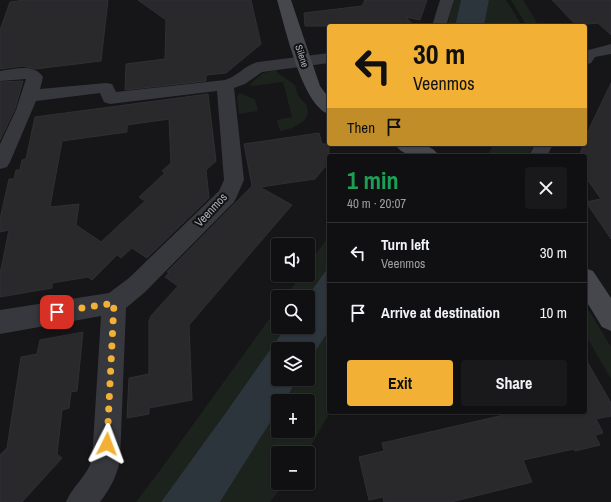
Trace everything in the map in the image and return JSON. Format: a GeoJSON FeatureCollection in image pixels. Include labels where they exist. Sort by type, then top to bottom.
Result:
{"type":"FeatureCollection","features":[{"type":"Feature","properties":{"kind":"street","name":"Silene"},"geometry":{"type":"LineString","coordinates":[[284,0],[312,86],[319,98],[327,106]]}},
{"type":"Feature","properties":{"kind":"street"},"geometry":{"type":"LineString","coordinates":[[440,24],[447,0]]}},
{"type":"Feature","properties":{"kind":"street"},"geometry":{"type":"LineString","coordinates":[[587,58],[590,54],[611,49]]}},
{"type":"Feature","properties":{"kind":"street"},"geometry":{"type":"LineString","coordinates":[[31,96],[106,88],[110,98],[226,85],[237,83],[251,70],[258,67],[327,58]]}},
{"type":"Feature","properties":{"kind":"street"},"geometry":{"type":"LineString","coordinates":[[0,76],[30,73],[35,77],[31,96],[27,102],[22,120],[0,162]]}},
{"type":"Feature","properties":{"kind":"street","name":"Veenmos"},"geometry":{"type":"LineString","coordinates":[[0,322],[114,303],[137,285],[227,196],[234,180],[226,85]]}},
{"type":"Feature","properties":{"kind":"street"},"geometry":{"type":"LineString","coordinates":[[407,146],[425,154]]}},
{"type":"Feature","properties":{"kind":"street"},"geometry":{"type":"LineString","coordinates":[[587,281],[611,319]]}},
{"type":"Feature","properties":{"kind":"street"},"geometry":{"type":"LineString","coordinates":[[81,502],[102,476],[106,460],[114,303]]}},
{"type":"Feature","properties":{"kind":"shaded area"},"geometry":{"type":"Polygon","coordinates":[[[454,0],[461,0],[455,24],[448,24],[454,0]]]}},
{"type":"Feature","properties":{"kind":"shaded area"},"geometry":{"type":"Polygon","coordinates":[[[461,0],[489,0],[484,24],[455,24],[461,0]]]}},
{"type":"Feature","properties":{"kind":"shaded area"},"geometry":{"type":"Polygon","coordinates":[[[489,0],[506,0],[521,24],[484,24],[489,0]]]}},
{"type":"Feature","properties":{"kind":"shaded area"},"geometry":{"type":"Polygon","coordinates":[[[511,0],[523,0],[538,24],[526,24],[511,0]]]}},
{"type":"Feature","properties":{"kind":"shaded area"},"geometry":{"type":"Polygon","coordinates":[[[276,70],[280,75],[295,86],[298,95],[307,107],[308,113],[299,124],[289,129],[280,131],[277,120],[292,117],[283,82],[252,86],[249,85],[263,73],[276,70]]]}},
{"type":"Feature","properties":{"kind":"shaded area"},"geometry":{"type":"Polygon","coordinates":[[[239,93],[255,99],[258,111],[239,114],[237,98],[239,93]]]}},
{"type":"Feature","properties":{"kind":"shaded area"},"geometry":{"type":"Polygon","coordinates":[[[493,146],[533,146],[529,154],[488,154],[493,146]]]}},
{"type":"Feature","properties":{"kind":"shaded area"},"geometry":{"type":"Polygon","coordinates":[[[327,239],[327,269],[312,290],[290,290],[296,282],[315,282],[315,255],[327,239]]]}},
{"type":"Feature","properties":{"kind":"shaded area"},"geometry":{"type":"Polygon","coordinates":[[[327,269],[327,333],[315,352],[315,342],[275,342],[281,334],[315,334],[315,290],[312,290],[327,269]]]}},
{"type":"Feature","properties":{"kind":"shaded area"},"geometry":{"type":"Polygon","coordinates":[[[587,307],[611,347],[611,379],[587,337],[587,307]]]}},
{"type":"Feature","properties":{"kind":"shaded area"},"geometry":{"type":"Polygon","coordinates":[[[271,317],[271,334],[281,334],[275,342],[271,342],[271,348],[161,502],[136,502],[271,317]]]}},
{"type":"Feature","properties":{"kind":"shaded area"},"geometry":{"type":"Polygon","coordinates":[[[327,333],[327,414],[329,414],[311,446],[271,446],[271,490],[279,490],[270,502],[220,502],[271,421],[271,438],[315,438],[315,394],[288,394],[294,386],[315,386],[315,352],[327,333]]]}},
{"type":"Feature","properties":{"kind":"shaded area"},"geometry":{"type":"Polygon","coordinates":[[[271,348],[271,386],[294,386],[288,394],[271,394],[271,421],[220,502],[161,502],[271,348]]]}},
{"type":"Feature","properties":{"kind":"building"},"geometry":{"type":"Polygon","coordinates":[[[25,0],[108,0],[101,61],[35,69],[23,66],[0,69],[0,30],[10,2],[25,0]]]}},
{"type":"Feature","properties":{"kind":"building"},"geometry":{"type":"Polygon","coordinates":[[[138,0],[251,0],[261,44],[226,73],[206,75],[206,81],[125,90],[126,64],[165,59],[166,20],[138,0]]]}},
{"type":"Feature","properties":{"kind":"building"},"geometry":{"type":"Polygon","coordinates":[[[365,0],[427,0],[420,20],[406,17],[412,24],[327,24],[327,26],[305,26],[304,13],[362,6],[365,0]]]}},
{"type":"Feature","properties":{"kind":"building"},"geometry":{"type":"Polygon","coordinates":[[[552,0],[611,0],[611,35],[598,23],[575,24],[552,0]]]}},
{"type":"Feature","properties":{"kind":"building"},"geometry":{"type":"Polygon","coordinates":[[[23,81],[15,109],[0,140],[0,82],[23,81]]]}},
{"type":"Feature","properties":{"kind":"building"},"geometry":{"type":"Polygon","coordinates":[[[611,83],[611,239],[587,203],[587,202],[601,199],[587,179],[587,154],[580,154],[583,146],[587,146],[587,135],[611,83]]]}},
{"type":"Feature","properties":{"kind":"building"},"geometry":{"type":"Polygon","coordinates":[[[208,94],[216,161],[206,170],[209,198],[147,258],[132,248],[121,258],[117,255],[92,280],[88,277],[52,283],[52,288],[0,297],[0,274],[9,230],[0,232],[0,219],[9,179],[14,179],[16,170],[20,170],[22,160],[26,159],[35,117],[208,94]],[[169,119],[127,125],[127,132],[62,141],[50,207],[79,204],[76,225],[101,242],[145,201],[139,197],[165,173],[162,171],[171,163],[169,119]]]}},
{"type":"Feature","properties":{"kind":"building"},"geometry":{"type":"Polygon","coordinates":[[[319,133],[322,144],[327,144],[327,146],[329,146],[329,154],[327,154],[327,164],[315,179],[260,187],[292,205],[189,325],[192,400],[149,408],[149,414],[127,418],[129,378],[149,374],[149,321],[151,316],[178,286],[165,277],[169,273],[167,272],[252,186],[244,144],[319,133]]]}},
{"type":"Feature","properties":{"kind":"building"},"geometry":{"type":"Polygon","coordinates":[[[83,332],[77,391],[71,392],[69,408],[62,410],[57,454],[62,458],[22,502],[0,502],[0,455],[7,448],[21,357],[37,354],[40,340],[83,332]]]}},
{"type":"Feature","properties":{"kind":"building"},"geometry":{"type":"Polygon","coordinates":[[[587,361],[611,403],[611,416],[596,419],[603,433],[595,435],[600,445],[523,460],[532,482],[451,502],[384,502],[383,497],[369,500],[359,457],[384,451],[382,443],[508,414],[587,414],[587,361]]]}},
{"type":"Feature","properties":{"kind":"route"},"geometry":{"type":"LineString","coordinates":[[57,312],[114,303],[107,444]]}}]}
